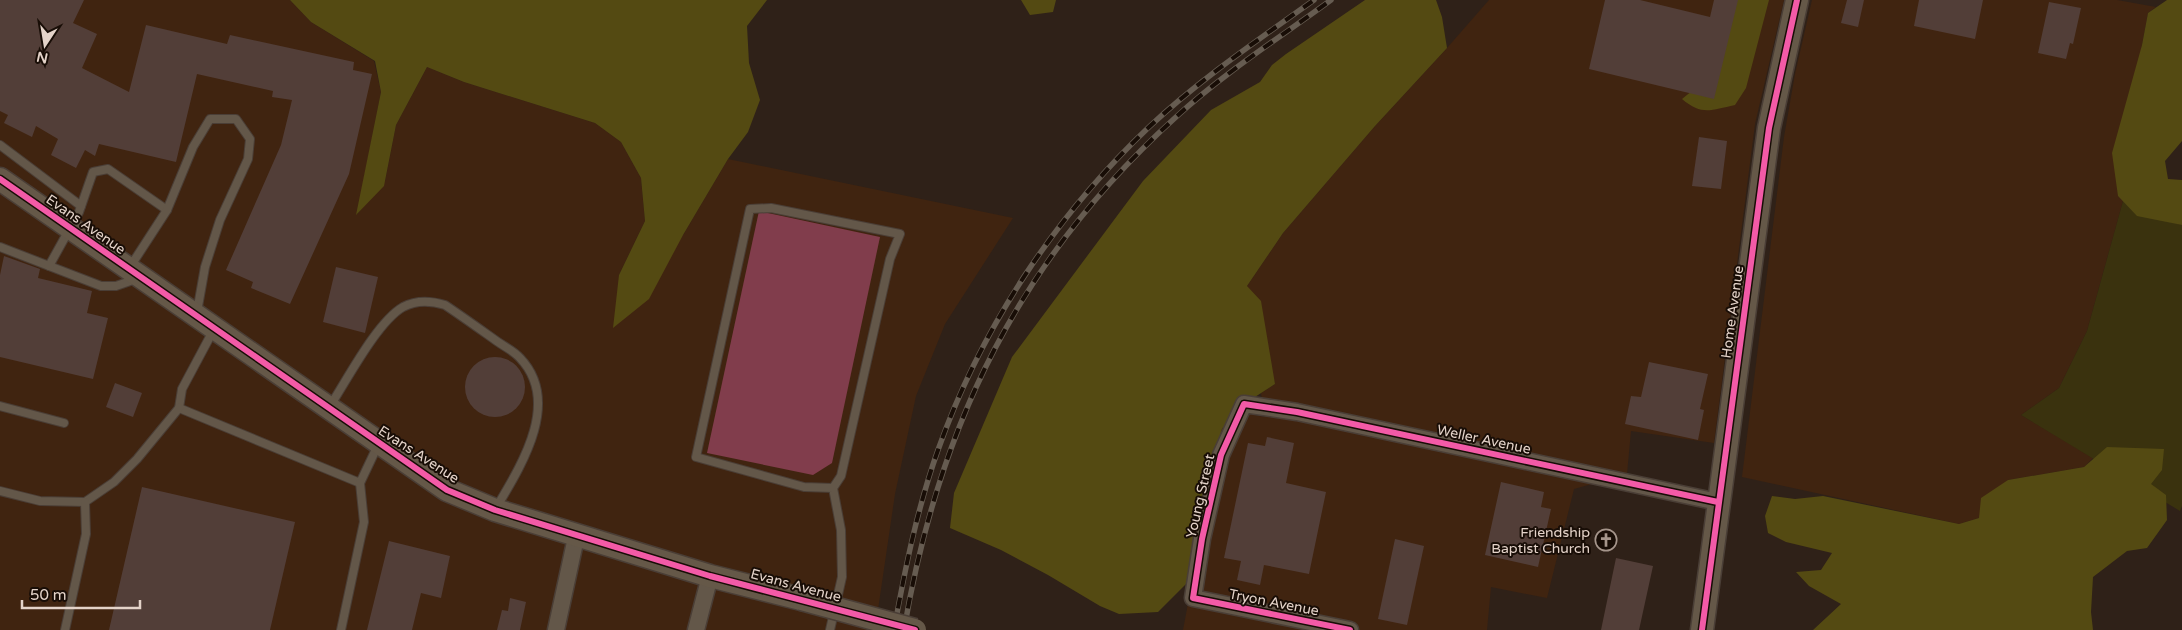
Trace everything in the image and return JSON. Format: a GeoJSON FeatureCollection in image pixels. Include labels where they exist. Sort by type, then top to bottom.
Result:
{"type":"FeatureCollection","features":[{"type":"Feature","properties":{"kind":"street","name":"Home Avenue"},"geometry":{"type":"LineString","coordinates":[[1702,630],[1769,128],[1797,0]]}},
{"type":"Feature","properties":{"kind":"street","name":"Evans Avenue"},"geometry":{"type":"LineString","coordinates":[[0,180],[447,490],[495,510],[576,533],[710,576],[914,630]]}},
{"type":"Feature","properties":{"kind":"street","name":"Weller Avenue"},"geometry":{"type":"LineString","coordinates":[[1244,404],[1297,412],[1718,502]]}},
{"type":"Feature","properties":{"kind":"street","name":"Young Street"},"geometry":{"type":"LineString","coordinates":[[1192,598],[1202,539],[1221,455],[1244,404]]}},
{"type":"Feature","properties":{"kind":"street"},"geometry":{"type":"LineString","coordinates":[[556,630],[576,533]]}},
{"type":"Feature","properties":{"kind":"street"},"geometry":{"type":"LineString","coordinates":[[696,630],[710,576]]}},
{"type":"Feature","properties":{"kind":"street","name":"Tryon Avenue"},"geometry":{"type":"LineString","coordinates":[[1192,598],[1350,630]]}},
{"type":"Feature","properties":{"kind":"lane"},"geometry":{"type":"LineString","coordinates":[[0,247],[101,286],[116,286],[134,273],[167,210],[193,147],[210,119],[236,119],[250,139],[248,159],[220,220],[205,267],[202,291],[195,316]]}},
{"type":"Feature","properties":{"kind":"lane"},"geometry":{"type":"LineString","coordinates":[[0,145],[81,206]]}},
{"type":"Feature","properties":{"kind":"lane"},"geometry":{"type":"LineString","coordinates":[[49,266],[81,206],[93,172],[108,169],[167,210]]}},
{"type":"Feature","properties":{"kind":"lane"},"geometry":{"type":"LineString","coordinates":[[830,630],[842,578],[841,530],[832,488],[841,476],[890,259],[900,234],[771,208],[750,209],[696,457],[804,487],[832,488]]}},
{"type":"Feature","properties":{"kind":"lane"},"geometry":{"type":"LineString","coordinates":[[328,409],[389,317],[404,306],[418,302],[433,302],[445,305],[519,356],[533,375],[537,399],[534,432],[526,457],[495,510]]}},
{"type":"Feature","properties":{"kind":"lane"},"geometry":{"type":"LineString","coordinates":[[0,491],[40,501],[85,502],[114,482],[138,459],[179,408],[182,389],[214,329]]}},
{"type":"Feature","properties":{"kind":"lane"},"geometry":{"type":"LineString","coordinates":[[0,406],[64,423]]}},
{"type":"Feature","properties":{"kind":"lane"},"geometry":{"type":"LineString","coordinates":[[179,408],[360,483]]}},
{"type":"Feature","properties":{"kind":"lane"},"geometry":{"type":"LineString","coordinates":[[341,630],[364,522],[360,483],[379,443]]}},
{"type":"Feature","properties":{"kind":"lane"},"geometry":{"type":"LineString","coordinates":[[65,630],[86,534],[85,502]]}},
{"type":"Feature","properties":{"kind":"shaded area"},"geometry":{"type":"Polygon","coordinates":[[[0,0],[290,0],[311,22],[374,61],[381,92],[357,214],[385,181],[396,125],[427,67],[464,82],[595,123],[621,142],[641,178],[645,221],[619,275],[683,235],[728,159],[1013,218],[945,324],[916,396],[895,494],[875,630],[0,630],[0,0]]]}},
{"type":"Feature","properties":{"kind":"shaded area"},"geometry":{"type":"Polygon","coordinates":[[[290,0],[767,0],[747,26],[749,63],[760,100],[748,132],[728,159],[683,235],[649,299],[613,328],[619,275],[645,221],[641,178],[621,142],[595,123],[464,82],[427,67],[396,125],[384,186],[356,215],[381,92],[375,61],[311,22],[290,0]]]}},
{"type":"Feature","properties":{"kind":"shaded area"},"geometry":{"type":"Polygon","coordinates":[[[1021,0],[1056,0],[1053,12],[1030,15],[1021,0]]]}},
{"type":"Feature","properties":{"kind":"shaded area"},"geometry":{"type":"Polygon","coordinates":[[[1365,0],[1436,0],[1442,17],[1447,48],[1375,126],[1283,233],[1247,286],[1261,301],[1275,384],[1244,404],[1222,429],[1204,496],[1193,577],[1158,612],[1119,614],[1100,606],[1001,550],[950,528],[954,493],[1012,357],[1143,181],[1211,110],[1260,82],[1272,65],[1286,54],[1365,0]]]}},
{"type":"Feature","properties":{"kind":"shaded area"},"geometry":{"type":"Polygon","coordinates":[[[1489,0],[1784,0],[1755,124],[1714,443],[1631,431],[1627,474],[1574,489],[1547,598],[1491,587],[1487,630],[1183,630],[1193,577],[1204,496],[1222,429],[1237,412],[1265,417],[1261,393],[1275,384],[1247,286],[1283,233],[1375,126],[1489,0]]]}},
{"type":"Feature","properties":{"kind":"shaded area"},"geometry":{"type":"Polygon","coordinates":[[[1736,0],[1769,0],[1746,88],[1735,105],[1713,110],[1695,108],[1682,99],[1703,82],[1736,0]]]}},
{"type":"Feature","properties":{"kind":"shaded area"},"geometry":{"type":"Polygon","coordinates":[[[1812,0],[2117,0],[2156,7],[2148,13],[2142,45],[2118,196],[2123,201],[2087,331],[2059,388],[2021,415],[2093,458],[2084,467],[2008,480],[1979,518],[1959,524],[1742,477],[1784,137],[1795,74],[1812,0]]]}},
{"type":"Feature","properties":{"kind":"shaded area"},"geometry":{"type":"Polygon","coordinates":[[[2167,0],[2182,0],[2182,141],[2165,161],[2168,179],[2182,180],[2182,225],[2137,216],[2118,196],[2112,153],[2142,45],[2148,13],[2167,0]]]}},
{"type":"Feature","properties":{"kind":"shaded area"},"geometry":{"type":"Polygon","coordinates":[[[2123,201],[2135,213],[2182,225],[2182,506],[2180,511],[2021,415],[2059,388],[2087,331],[2123,201]]]}},
{"type":"Feature","properties":{"kind":"shaded area"},"geometry":{"type":"Polygon","coordinates":[[[759,211],[880,237],[832,463],[813,475],[707,453],[759,211]]]}},
{"type":"Feature","properties":{"kind":"shaded area"},"geometry":{"type":"Polygon","coordinates":[[[2107,447],[2164,449],[2162,470],[2151,484],[2166,495],[2167,520],[2147,548],[2127,551],[2093,577],[2091,612],[2093,630],[1813,630],[1841,604],[1809,586],[1796,572],[1821,570],[1832,553],[1786,542],[1768,533],[1765,516],[1772,496],[1795,499],[1823,496],[1959,524],[1979,518],[1981,498],[2008,480],[2084,467],[2107,447]]]}},
{"type":"Feature","properties":{"kind":"building"},"geometry":{"type":"Polygon","coordinates":[[[0,0],[84,0],[73,23],[97,34],[82,68],[129,92],[146,25],[227,44],[230,35],[354,62],[353,70],[372,74],[349,174],[290,304],[251,288],[253,282],[226,270],[281,145],[292,100],[272,97],[273,91],[197,74],[176,162],[99,144],[95,156],[85,150],[76,168],[51,155],[58,139],[36,126],[32,137],[4,123],[8,115],[0,111],[0,0]]]}},
{"type":"Feature","properties":{"kind":"building"},"geometry":{"type":"Polygon","coordinates":[[[1605,0],[1640,0],[1710,17],[1714,0],[1738,0],[1714,99],[1589,69],[1605,0]]]}},
{"type":"Feature","properties":{"kind":"building"},"geometry":{"type":"Polygon","coordinates":[[[1847,0],[1864,0],[1858,27],[1841,23],[1847,0]]]}},
{"type":"Feature","properties":{"kind":"building"},"geometry":{"type":"Polygon","coordinates":[[[1919,0],[1983,0],[1975,39],[1914,26],[1919,0]]]}},
{"type":"Feature","properties":{"kind":"building"},"geometry":{"type":"Polygon","coordinates":[[[2049,2],[2081,8],[2073,44],[2070,43],[2066,59],[2038,53],[2049,2]]]}},
{"type":"Feature","properties":{"kind":"building"},"geometry":{"type":"Polygon","coordinates":[[[1699,137],[1727,141],[1721,189],[1692,186],[1699,137]]]}},
{"type":"Feature","properties":{"kind":"building"},"geometry":{"type":"Polygon","coordinates":[[[4,256],[40,269],[38,278],[92,291],[87,313],[108,318],[93,379],[0,357],[0,275],[4,256]]]}},
{"type":"Feature","properties":{"kind":"building"},"geometry":{"type":"Polygon","coordinates":[[[336,267],[378,277],[365,333],[323,322],[336,267]]]}},
{"type":"Feature","properties":{"kind":"building"},"geometry":{"type":"Polygon","coordinates":[[[495,357],[512,362],[520,370],[525,387],[520,404],[512,412],[495,417],[478,412],[470,404],[465,387],[470,370],[478,362],[495,357]]]}},
{"type":"Feature","properties":{"kind":"building"},"geometry":{"type":"Polygon","coordinates":[[[1649,362],[1708,374],[1700,409],[1704,410],[1698,440],[1625,424],[1631,396],[1641,397],[1649,362]]]}},
{"type":"Feature","properties":{"kind":"building"},"geometry":{"type":"Polygon","coordinates":[[[115,383],[142,393],[133,417],[106,407],[115,383]]]}},
{"type":"Feature","properties":{"kind":"building"},"geometry":{"type":"Polygon","coordinates":[[[1267,437],[1294,443],[1286,483],[1326,492],[1309,574],[1264,565],[1260,585],[1237,580],[1241,561],[1224,558],[1248,443],[1265,446],[1267,437]]]}},
{"type":"Feature","properties":{"kind":"building"},"geometry":{"type":"Polygon","coordinates":[[[1501,482],[1544,492],[1541,507],[1551,509],[1538,567],[1485,555],[1501,482]]]}},
{"type":"Feature","properties":{"kind":"building"},"geometry":{"type":"Polygon","coordinates":[[[142,487],[295,522],[270,630],[109,630],[142,487]]]}},
{"type":"Feature","properties":{"kind":"building"},"geometry":{"type":"Polygon","coordinates":[[[1395,539],[1424,546],[1407,625],[1378,619],[1395,539]]]}},
{"type":"Feature","properties":{"kind":"building"},"geometry":{"type":"Polygon","coordinates":[[[389,541],[450,556],[441,598],[421,593],[412,630],[367,630],[389,541]]]}},
{"type":"Feature","properties":{"kind":"building"},"geometry":{"type":"Polygon","coordinates":[[[1616,558],[1653,566],[1639,630],[1601,630],[1616,558]]]}},
{"type":"Feature","properties":{"kind":"building"},"geometry":{"type":"Polygon","coordinates":[[[510,598],[526,602],[520,630],[497,630],[502,610],[508,611],[510,598]]]}},
{"type":"Feature","properties":{"kind":"railway"},"geometry":{"type":"LineString","coordinates":[[894,630],[912,539],[938,450],[976,361],[1024,276],[1082,198],[1149,127],[1208,77],[1314,0]]}},
{"type":"Feature","properties":{"kind":"railway"},"geometry":{"type":"LineString","coordinates":[[904,630],[919,555],[939,483],[964,414],[995,349],[1031,287],[1073,228],[1121,171],[1176,117],[1232,71],[1331,0]]}},
{"type":"Feature","properties":{"kind":"cycle path"},"geometry":{"type":"LineString","coordinates":[[1702,630],[1769,128],[1797,0]]}},
{"type":"Feature","properties":{"kind":"cycle path"},"geometry":{"type":"LineString","coordinates":[[0,179],[447,490],[495,510],[710,576],[915,630]]}},
{"type":"Feature","properties":{"kind":"cycle path"},"geometry":{"type":"LineString","coordinates":[[1350,630],[1193,598],[1202,539],[1221,455],[1244,404],[1297,412],[1718,502]]}},
{"type":"Feature","properties":{"kind":"place","name":"Friendship Baptist Church"},"geometry":{"type":"Point","coordinates":[1606,540]}}]}
